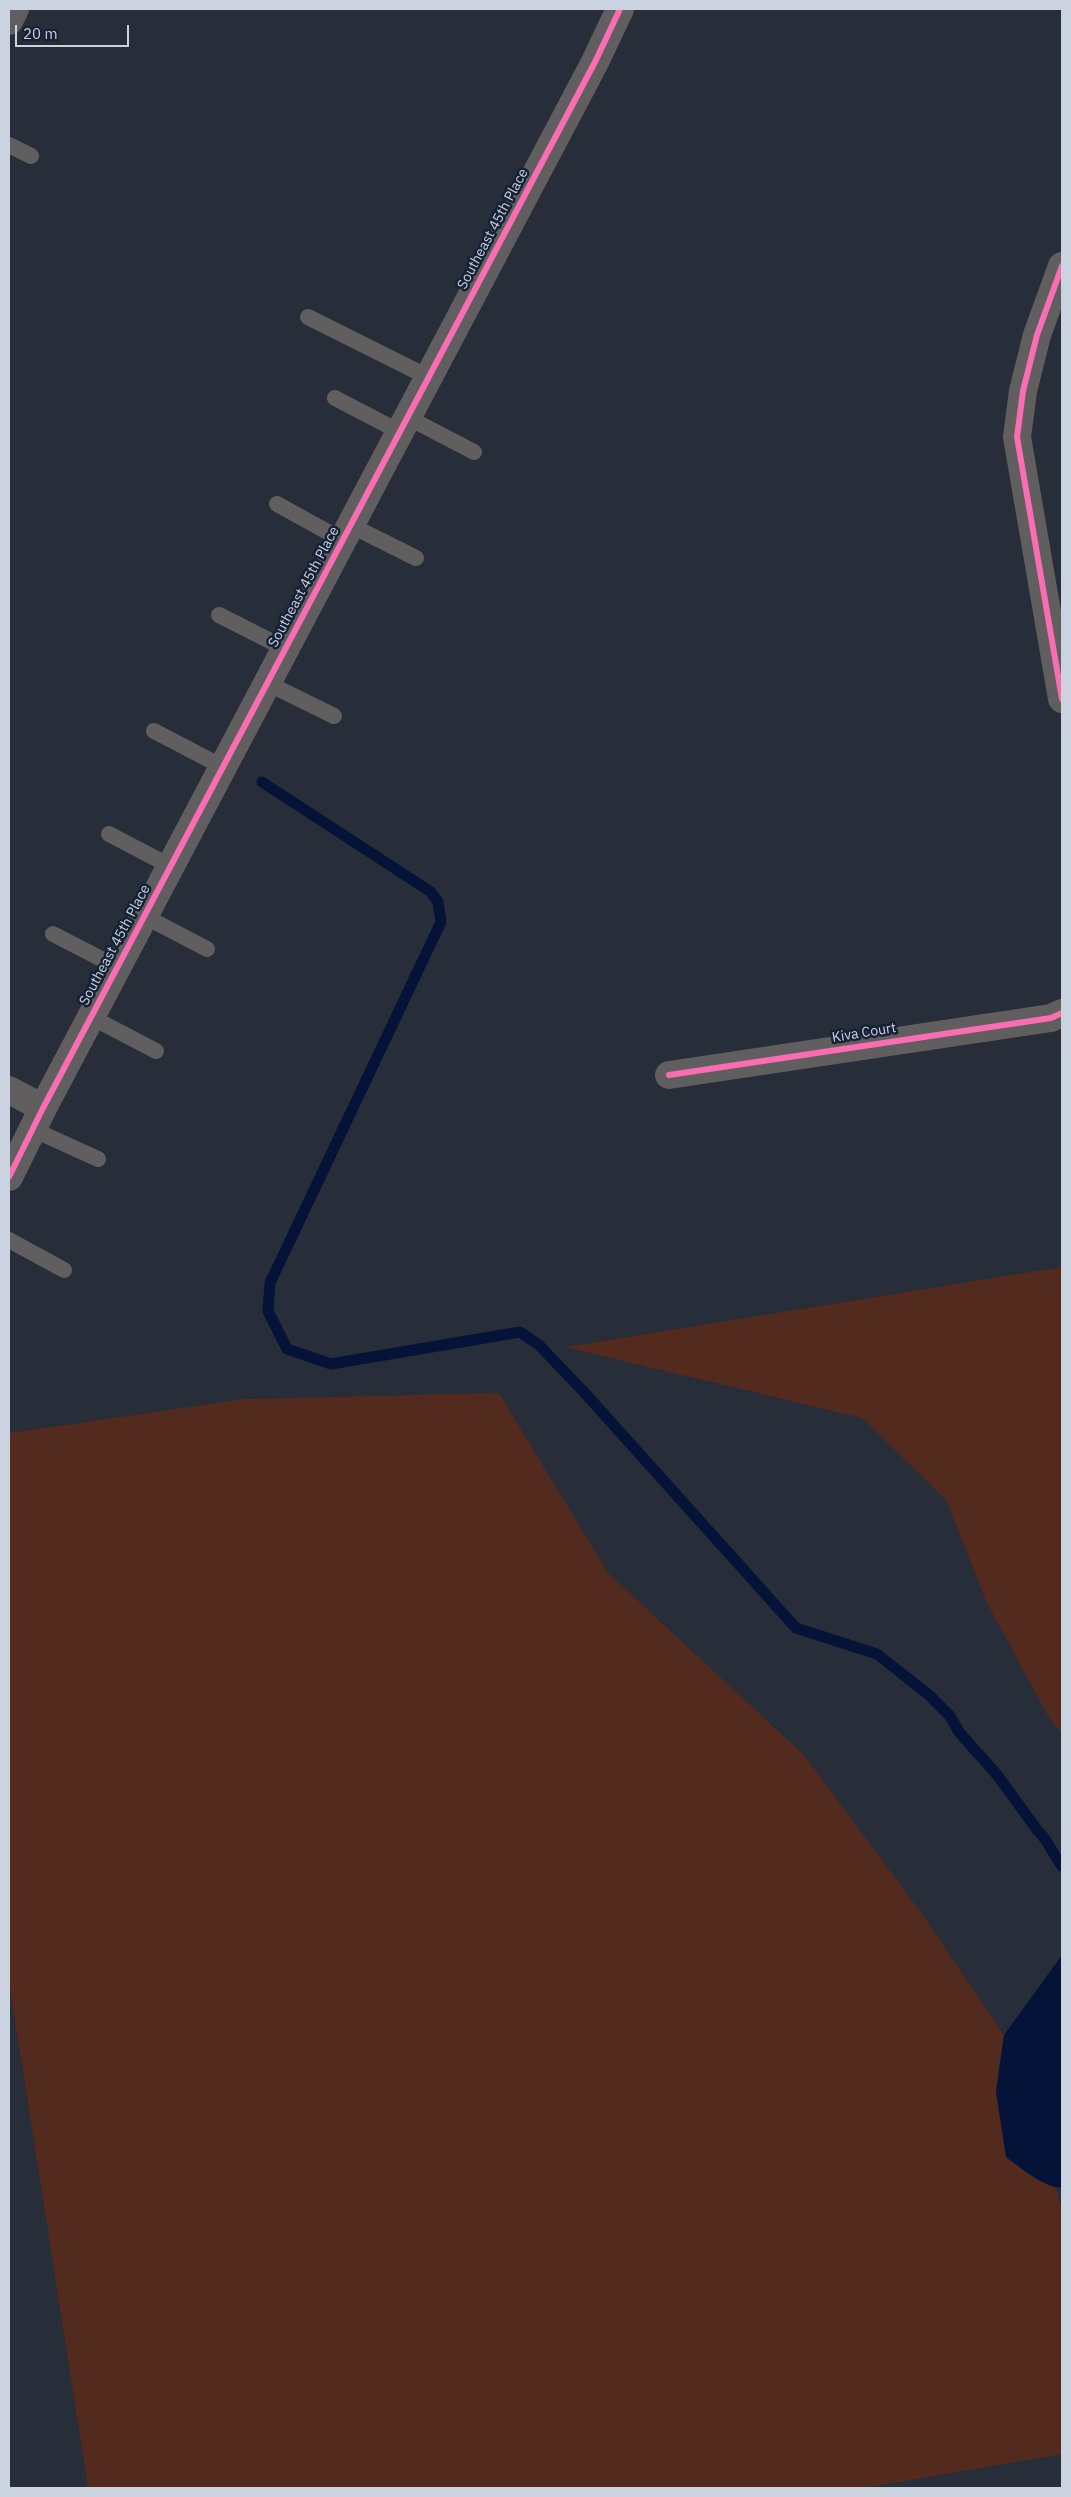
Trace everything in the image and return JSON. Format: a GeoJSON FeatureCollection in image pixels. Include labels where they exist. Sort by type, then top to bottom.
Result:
{"type":"FeatureCollection","features":[{"type":"Feature","properties":{"kind":"street"},"geometry":{"type":"LineString","coordinates":[[9,21],[15,9]]}},
{"type":"Feature","properties":{"kind":"street","name":"Southeast 45th Place"},"geometry":{"type":"LineString","coordinates":[[9,1177],[170,866],[595,62],[620,9]]}},
{"type":"Feature","properties":{"kind":"street"},"geometry":{"type":"LineString","coordinates":[[1062,266],[1036,335],[1023,391],[1017,437],[1062,699]]}},
{"type":"Feature","properties":{"kind":"street","name":"Kiva Court"},"geometry":{"type":"LineString","coordinates":[[669,1075],[1051,1018],[1062,1013]]}},
{"type":"Feature","properties":{"kind":"street"},"geometry":{"type":"LineString","coordinates":[[9,1090],[38,1118]]}},
{"type":"Feature","properties":{"kind":"lane"},"geometry":{"type":"LineString","coordinates":[[9,145],[30,156]]}},
{"type":"Feature","properties":{"kind":"lane"},"geometry":{"type":"LineString","coordinates":[[308,317],[428,377]]}},
{"type":"Feature","properties":{"kind":"lane"},"geometry":{"type":"LineString","coordinates":[[335,398],[474,452]]}},
{"type":"Feature","properties":{"kind":"lane"},"geometry":{"type":"LineString","coordinates":[[277,504],[416,558]]}},
{"type":"Feature","properties":{"kind":"lane"},"geometry":{"type":"LineString","coordinates":[[220,615],[286,649]]}},
{"type":"Feature","properties":{"kind":"lane"},"geometry":{"type":"LineString","coordinates":[[267,683],[334,716]]}},
{"type":"Feature","properties":{"kind":"lane"},"geometry":{"type":"LineString","coordinates":[[154,731],[223,767]]}},
{"type":"Feature","properties":{"kind":"lane"},"geometry":{"type":"LineString","coordinates":[[109,834],[170,866]]}},
{"type":"Feature","properties":{"kind":"lane"},"geometry":{"type":"LineString","coordinates":[[144,916],[207,949]]}},
{"type":"Feature","properties":{"kind":"lane"},"geometry":{"type":"LineString","coordinates":[[53,934],[117,967]]}},
{"type":"Feature","properties":{"kind":"lane"},"geometry":{"type":"LineString","coordinates":[[92,1017],[156,1050]]}},
{"type":"Feature","properties":{"kind":"lane"},"geometry":{"type":"LineString","coordinates":[[38,1118],[98,1159]]}},
{"type":"Feature","properties":{"kind":"lane"},"geometry":{"type":"LineString","coordinates":[[9,1240],[64,1270]]}},
{"type":"Feature","properties":{"kind":"shaded area"},"geometry":{"type":"Polygon","coordinates":[[[1062,1267],[1062,1733],[1049,1718],[986,1601],[946,1500],[862,1418],[565,1347],[1062,1267]]]}},
{"type":"Feature","properties":{"kind":"shaded area"},"geometry":{"type":"Polygon","coordinates":[[[499,1393],[608,1573],[804,1755],[925,1918],[1004,2035],[998,2071],[1006,2157],[1026,2172],[1056,2188],[1062,2210],[1062,2454],[865,2488],[88,2488],[9,1982],[9,1433],[245,1399],[499,1393]]]}},
{"type":"Feature","properties":{"kind":"water"},"geometry":{"type":"Polygon","coordinates":[[[1062,1955],[1062,2188],[1040,2181],[1006,2157],[996,2092],[1004,2035],[1062,1955]]]}},
{"type":"Feature","properties":{"kind":"waterway"},"geometry":{"type":"LineString","coordinates":[[262,782],[431,892],[438,902],[441,922],[270,1283],[268,1311],[287,1349],[331,1364],[520,1332],[539,1345],[583,1391],[796,1628],[877,1654],[929,1695],[950,1716],[959,1732],[998,1776],[1045,1839],[1062,1866]]}},
{"type":"Feature","properties":{"kind":"cycle path"},"geometry":{"type":"LineString","coordinates":[[9,1177],[43,1108],[595,62],[620,9]]}},
{"type":"Feature","properties":{"kind":"cycle path"},"geometry":{"type":"LineString","coordinates":[[1062,266],[1037,335],[1023,391],[1017,437],[1062,699]]}},
{"type":"Feature","properties":{"kind":"cycle path"},"geometry":{"type":"LineString","coordinates":[[669,1075],[1051,1018],[1062,1013]]}}]}
